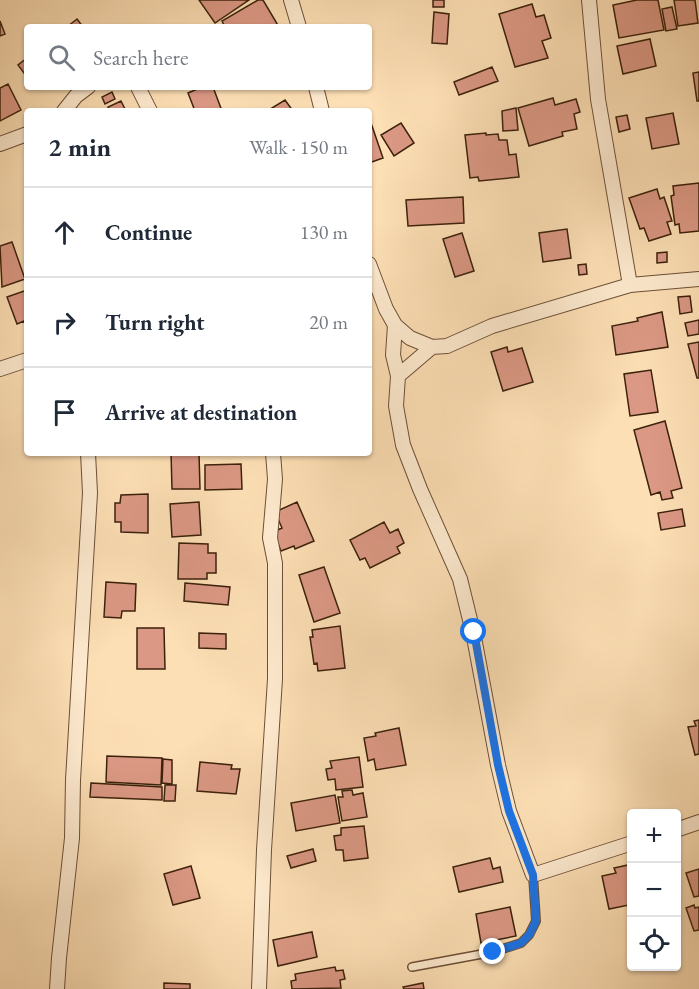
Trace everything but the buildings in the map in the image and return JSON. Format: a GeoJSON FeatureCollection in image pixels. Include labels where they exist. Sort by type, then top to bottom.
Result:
{"type":"FeatureCollection","features":[{"type":"Feature","properties":{"kind":"street"},"geometry":{"type":"LineString","coordinates":[[291,0],[298,24]]}},
{"type":"Feature","properties":{"kind":"street"},"geometry":{"type":"LineString","coordinates":[[589,0],[598,99],[630,285]]}},
{"type":"Feature","properties":{"kind":"street"},"geometry":{"type":"LineString","coordinates":[[66,108],[84,90]]}},
{"type":"Feature","properties":{"kind":"street"},"geometry":{"type":"LineString","coordinates":[[140,90],[148,108]]}},
{"type":"Feature","properties":{"kind":"street"},"geometry":{"type":"LineString","coordinates":[[317,90],[321,108]]}},
{"type":"Feature","properties":{"kind":"street"},"geometry":{"type":"LineString","coordinates":[[0,144],[24,135]]}},
{"type":"Feature","properties":{"kind":"street"},"geometry":{"type":"LineString","coordinates":[[372,271],[395,326],[393,355],[398,376],[396,406],[404,445],[420,489],[460,579],[474,632],[498,765],[509,811],[533,875],[627,845]]}},
{"type":"Feature","properties":{"kind":"street"},"geometry":{"type":"LineString","coordinates":[[395,326],[410,338],[432,347],[447,346],[492,326],[630,285],[699,279]]}},
{"type":"Feature","properties":{"kind":"street"},"geometry":{"type":"LineString","coordinates":[[398,376],[432,347]]}},
{"type":"Feature","properties":{"kind":"street"},"geometry":{"type":"LineString","coordinates":[[0,369],[24,361]]}},
{"type":"Feature","properties":{"kind":"street"},"geometry":{"type":"LineString","coordinates":[[57,989],[72,838],[76,733],[89,538],[88,456]]}},
{"type":"Feature","properties":{"kind":"street"},"geometry":{"type":"LineString","coordinates":[[260,989],[264,850],[275,679],[275,563],[270,538],[275,479],[273,456]]}},
{"type":"Feature","properties":{"kind":"street"},"geometry":{"type":"LineString","coordinates":[[681,828],[699,822]]}},
{"type":"Feature","properties":{"kind":"lane"},"geometry":{"type":"LineString","coordinates":[[412,967],[493,952],[521,943],[529,935],[536,921],[533,875]]}},
{"type":"Feature","properties":{"kind":"route"},"geometry":{"type":"LineString","coordinates":[[474,632],[498,765],[509,811],[533,875],[536,921],[529,935],[521,943],[493,952]]}}]}
